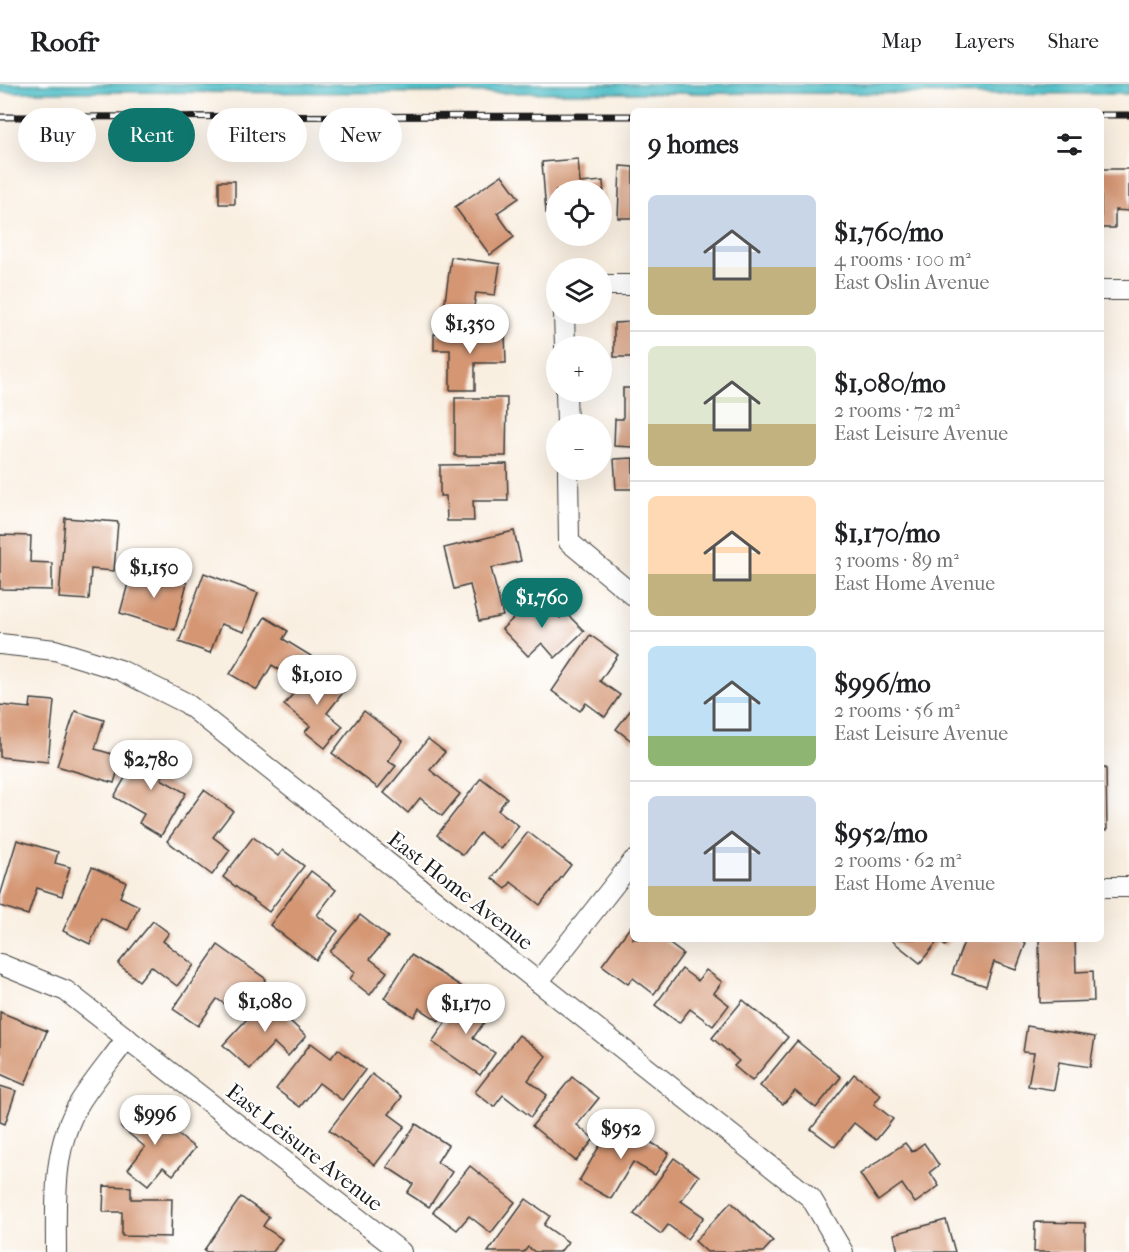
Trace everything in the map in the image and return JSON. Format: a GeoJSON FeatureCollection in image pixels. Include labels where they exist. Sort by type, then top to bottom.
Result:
{"type":"FeatureCollection","features":[{"type":"Feature","properties":{"kind":"street"},"geometry":{"type":"LineString","coordinates":[[612,285],[630,285]]}},
{"type":"Feature","properties":{"kind":"street"},"geometry":{"type":"LineString","coordinates":[[1104,290],[1129,290]]}},
{"type":"Feature","properties":{"kind":"street"},"geometry":{"type":"LineString","coordinates":[[568,480],[569,542],[630,593]]}},
{"type":"Feature","properties":{"kind":"street","name":"East Home Avenue"},"geometry":{"type":"LineString","coordinates":[[0,644],[56,650],[120,670],[186,704],[811,1198],[843,1252]]}},
{"type":"Feature","properties":{"kind":"street"},"geometry":{"type":"LineString","coordinates":[[538,982],[630,865]]}},
{"type":"Feature","properties":{"kind":"street"},"geometry":{"type":"LineString","coordinates":[[1104,887],[1129,888]]}},
{"type":"Feature","properties":{"kind":"street","name":"East Leisure Avenue"},"geometry":{"type":"LineString","coordinates":[[0,964],[66,991],[401,1252]]}},
{"type":"Feature","properties":{"kind":"street"},"geometry":{"type":"LineString","coordinates":[[56,1252],[56,1187],[62,1143],[79,1103],[127,1038]]}},
{"type":"Feature","properties":{"kind":"water"},"geometry":{"type":"Polygon","coordinates":[[[0,84],[1129,84],[1129,94],[0,92],[0,84]]]}},
{"type":"Feature","properties":{"kind":"building"},"geometry":{"type":"Polygon","coordinates":[[[578,159],[580,180],[546,180],[546,213],[542,162],[578,159]]]}},
{"type":"Feature","properties":{"kind":"building"},"geometry":{"type":"Polygon","coordinates":[[[620,166],[630,167],[630,218],[618,218],[620,166]]]}},
{"type":"Feature","properties":{"kind":"building"},"geometry":{"type":"Polygon","coordinates":[[[1104,169],[1129,169],[1129,211],[1115,210],[1115,228],[1104,228],[1104,169]]]}},
{"type":"Feature","properties":{"kind":"building"},"geometry":{"type":"Polygon","coordinates":[[[502,175],[519,198],[497,213],[514,237],[490,255],[455,207],[502,175]]]}},
{"type":"Feature","properties":{"kind":"building"},"geometry":{"type":"Polygon","coordinates":[[[219,181],[235,181],[235,204],[219,204],[219,181]]]}},
{"type":"Feature","properties":{"kind":"building"},"geometry":{"type":"Polygon","coordinates":[[[451,257],[500,264],[495,295],[476,293],[472,320],[443,316],[451,257]]]}},
{"type":"Feature","properties":{"kind":"building"},"geometry":{"type":"Polygon","coordinates":[[[630,322],[630,357],[614,357],[614,323],[630,322]]]}},
{"type":"Feature","properties":{"kind":"building"},"geometry":{"type":"Polygon","coordinates":[[[505,332],[506,363],[475,363],[475,390],[450,390],[450,350],[434,350],[434,334],[505,332]]]}},
{"type":"Feature","properties":{"kind":"building"},"geometry":{"type":"Polygon","coordinates":[[[623,388],[630,388],[630,447],[614,446],[615,419],[623,419],[623,388]]]}},
{"type":"Feature","properties":{"kind":"building"},"geometry":{"type":"Polygon","coordinates":[[[455,398],[507,398],[506,456],[455,456],[455,398]]]}},
{"type":"Feature","properties":{"kind":"building"},"geometry":{"type":"Polygon","coordinates":[[[630,458],[630,489],[616,489],[614,459],[630,458]]]}},
{"type":"Feature","properties":{"kind":"building"},"geometry":{"type":"Polygon","coordinates":[[[507,464],[508,501],[473,501],[474,521],[447,521],[446,496],[440,496],[440,465],[507,464]]]}},
{"type":"Feature","properties":{"kind":"building"},"geometry":{"type":"Polygon","coordinates":[[[65,518],[118,522],[114,571],[91,569],[89,600],[59,598],[65,518]]]}},
{"type":"Feature","properties":{"kind":"building"},"geometry":{"type":"Polygon","coordinates":[[[514,531],[521,561],[491,568],[503,616],[479,621],[470,585],[454,589],[444,548],[514,531]]]}},
{"type":"Feature","properties":{"kind":"building"},"geometry":{"type":"Polygon","coordinates":[[[0,535],[31,536],[30,562],[52,563],[52,590],[0,589],[0,535]]]}},
{"type":"Feature","properties":{"kind":"building"},"geometry":{"type":"Polygon","coordinates":[[[132,569],[187,583],[175,630],[120,613],[132,569]]]}},
{"type":"Feature","properties":{"kind":"building"},"geometry":{"type":"Polygon","coordinates":[[[204,573],[258,593],[244,632],[221,624],[210,653],[179,642],[204,573]]]}},
{"type":"Feature","properties":{"kind":"building"},"geometry":{"type":"Polygon","coordinates":[[[538,595],[560,618],[566,613],[584,631],[555,658],[542,643],[528,656],[502,629],[538,595]]]}},
{"type":"Feature","properties":{"kind":"building"},"geometry":{"type":"Polygon","coordinates":[[[265,617],[288,631],[283,639],[311,656],[296,680],[272,665],[257,690],[230,674],[265,617]]]}},
{"type":"Feature","properties":{"kind":"building"},"geometry":{"type":"Polygon","coordinates":[[[590,635],[618,655],[600,681],[620,695],[605,717],[586,703],[580,711],[552,691],[590,635]]]}},
{"type":"Feature","properties":{"kind":"building"},"geometry":{"type":"Polygon","coordinates":[[[316,666],[345,690],[327,713],[343,726],[325,748],[305,732],[310,726],[284,705],[316,666]]]}},
{"type":"Feature","properties":{"kind":"building"},"geometry":{"type":"Polygon","coordinates":[[[31,699],[54,701],[48,762],[0,757],[0,705],[30,708],[31,699]]]}},
{"type":"Feature","properties":{"kind":"building"},"geometry":{"type":"Polygon","coordinates":[[[75,711],[104,720],[95,749],[122,757],[114,783],[57,766],[75,711]]]}},
{"type":"Feature","properties":{"kind":"building"},"geometry":{"type":"Polygon","coordinates":[[[364,711],[403,741],[388,761],[396,766],[378,788],[332,753],[364,711]]]}},
{"type":"Feature","properties":{"kind":"building"},"geometry":{"type":"Polygon","coordinates":[[[630,711],[630,740],[616,729],[630,711]]]}},
{"type":"Feature","properties":{"kind":"building"},"geometry":{"type":"Polygon","coordinates":[[[428,739],[445,752],[430,770],[460,794],[442,816],[420,798],[408,813],[384,793],[428,739]]]}},
{"type":"Feature","properties":{"kind":"building"},"geometry":{"type":"Polygon","coordinates":[[[144,745],[171,761],[161,779],[186,793],[161,836],[139,823],[144,814],[114,797],[144,745]]]}},
{"type":"Feature","properties":{"kind":"building"},"geometry":{"type":"Polygon","coordinates":[[[1104,768],[1106,768],[1107,830],[1104,830],[1104,768]]]}},
{"type":"Feature","properties":{"kind":"building"},"geometry":{"type":"Polygon","coordinates":[[[481,778],[507,798],[498,810],[519,826],[501,849],[480,833],[463,855],[437,835],[481,778]]]}},
{"type":"Feature","properties":{"kind":"building"},"geometry":{"type":"Polygon","coordinates":[[[204,790],[233,811],[213,837],[230,850],[212,875],[167,841],[204,790]]]}},
{"type":"Feature","properties":{"kind":"building"},"geometry":{"type":"Polygon","coordinates":[[[528,832],[571,865],[540,905],[511,882],[506,889],[492,878],[528,832]]]}},
{"type":"Feature","properties":{"kind":"building"},"geometry":{"type":"Polygon","coordinates":[[[253,837],[278,856],[283,850],[304,866],[269,912],[223,877],[253,837]]]}},
{"type":"Feature","properties":{"kind":"building"},"geometry":{"type":"Polygon","coordinates":[[[17,840],[58,852],[55,863],[70,867],[62,896],[37,888],[28,915],[0,906],[0,896],[17,840]]]}},
{"type":"Feature","properties":{"kind":"building"},"geometry":{"type":"Polygon","coordinates":[[[92,867],[126,882],[120,897],[139,906],[128,930],[101,918],[90,944],[63,931],[92,867]]]}},
{"type":"Feature","properties":{"kind":"building"},"geometry":{"type":"Polygon","coordinates":[[[311,871],[336,890],[317,915],[338,931],[316,960],[270,925],[311,871]]]}},
{"type":"Feature","properties":{"kind":"building"},"geometry":{"type":"Polygon","coordinates":[[[360,915],[388,937],[370,959],[387,972],[370,995],[350,979],[355,972],[330,952],[360,915]]]}},
{"type":"Feature","properties":{"kind":"building"},"geometry":{"type":"Polygon","coordinates":[[[153,921],[169,933],[163,941],[194,965],[177,986],[151,966],[139,981],[118,964],[153,921]]]}},
{"type":"Feature","properties":{"kind":"building"},"geometry":{"type":"Polygon","coordinates":[[[630,927],[630,942],[667,942],[683,954],[654,994],[633,978],[628,984],[602,965],[630,927]]]}},
{"type":"Feature","properties":{"kind":"building"},"geometry":{"type":"Polygon","coordinates":[[[894,942],[937,942],[920,963],[894,942]]]}},
{"type":"Feature","properties":{"kind":"building"},"geometry":{"type":"Polygon","coordinates":[[[964,942],[1026,943],[1016,970],[994,962],[986,986],[952,974],[964,942]]]}},
{"type":"Feature","properties":{"kind":"building"},"geometry":{"type":"Polygon","coordinates":[[[1039,942],[1075,942],[1076,972],[1093,971],[1094,1001],[1040,1003],[1039,942]]]}},
{"type":"Feature","properties":{"kind":"building"},"geometry":{"type":"Polygon","coordinates":[[[218,945],[266,979],[241,1015],[217,999],[198,1026],[173,1009],[218,945]]]}},
{"type":"Feature","properties":{"kind":"building"},"geometry":{"type":"Polygon","coordinates":[[[411,955],[461,986],[439,1021],[419,1008],[414,1017],[384,998],[411,955]]]}},
{"type":"Feature","properties":{"kind":"building"},"geometry":{"type":"Polygon","coordinates":[[[682,969],[698,981],[706,970],[722,982],[714,993],[729,1005],[713,1026],[690,1009],[679,1023],[655,1005],[682,969]]]}},
{"type":"Feature","properties":{"kind":"building"},"geometry":{"type":"Polygon","coordinates":[[[466,993],[492,1011],[473,1038],[495,1053],[480,1075],[432,1042],[466,993]]]}},
{"type":"Feature","properties":{"kind":"building"},"geometry":{"type":"Polygon","coordinates":[[[270,994],[293,1015],[288,1019],[306,1036],[288,1056],[274,1043],[250,1069],[223,1045],[270,994]]]}},
{"type":"Feature","properties":{"kind":"building"},"geometry":{"type":"Polygon","coordinates":[[[743,1000],[788,1037],[752,1081],[734,1066],[739,1061],[712,1038],[743,1000]]]}},
{"type":"Feature","properties":{"kind":"building"},"geometry":{"type":"Polygon","coordinates":[[[0,1012],[47,1031],[25,1085],[0,1074],[0,1012]]]}},
{"type":"Feature","properties":{"kind":"building"},"geometry":{"type":"Polygon","coordinates":[[[1027,1026],[1095,1037],[1090,1067],[1059,1062],[1054,1090],[1028,1086],[1034,1053],[1023,1052],[1027,1026]]]}},
{"type":"Feature","properties":{"kind":"building"},"geometry":{"type":"Polygon","coordinates":[[[519,1035],[546,1056],[528,1080],[547,1095],[531,1117],[503,1095],[494,1107],[475,1092],[519,1035]]]}},
{"type":"Feature","properties":{"kind":"building"},"geometry":{"type":"Polygon","coordinates":[[[797,1041],[841,1077],[816,1108],[795,1091],[783,1104],[760,1086],[797,1041]]]}},
{"type":"Feature","properties":{"kind":"building"},"geometry":{"type":"Polygon","coordinates":[[[311,1043],[331,1058],[338,1049],[365,1070],[342,1100],[319,1083],[300,1107],[276,1089],[311,1043]]]}},
{"type":"Feature","properties":{"kind":"building"},"geometry":{"type":"Polygon","coordinates":[[[372,1074],[402,1097],[389,1114],[405,1126],[375,1165],[329,1130],[372,1074]]]}},
{"type":"Feature","properties":{"kind":"building"},"geometry":{"type":"Polygon","coordinates":[[[854,1074],[881,1095],[874,1104],[893,1119],[876,1140],[854,1123],[835,1147],[811,1129],[854,1074]]]}},
{"type":"Feature","properties":{"kind":"building"},"geometry":{"type":"Polygon","coordinates":[[[572,1077],[599,1098],[577,1125],[594,1139],[576,1161],[532,1126],[572,1077]]]}},
{"type":"Feature","properties":{"kind":"building"},"geometry":{"type":"Polygon","coordinates":[[[0,1086],[16,1091],[5,1124],[0,1122],[0,1086]]]}},
{"type":"Feature","properties":{"kind":"building"},"geometry":{"type":"Polygon","coordinates":[[[139,1104],[195,1148],[173,1175],[163,1167],[148,1185],[128,1169],[145,1147],[121,1127],[139,1104]]]}},
{"type":"Feature","properties":{"kind":"building"},"geometry":{"type":"Polygon","coordinates":[[[614,1121],[669,1153],[655,1175],[633,1162],[611,1199],[579,1181],[614,1121]]]}},
{"type":"Feature","properties":{"kind":"building"},"geometry":{"type":"Polygon","coordinates":[[[416,1124],[448,1145],[437,1162],[452,1172],[429,1207],[407,1193],[413,1184],[387,1167],[416,1124]]]}},
{"type":"Feature","properties":{"kind":"building"},"geometry":{"type":"Polygon","coordinates":[[[905,1143],[912,1152],[924,1143],[939,1165],[930,1172],[939,1186],[915,1203],[902,1184],[878,1201],[860,1174],[905,1143]]]}},
{"type":"Feature","properties":{"kind":"building"},"geometry":{"type":"Polygon","coordinates":[[[674,1158],[699,1176],[681,1201],[704,1217],[687,1239],[668,1225],[661,1234],[634,1214],[674,1158]]]}},
{"type":"Feature","properties":{"kind":"building"},"geometry":{"type":"Polygon","coordinates":[[[470,1166],[515,1202],[491,1233],[469,1216],[457,1230],[433,1212],[470,1166]]]}},
{"type":"Feature","properties":{"kind":"building"},"geometry":{"type":"Polygon","coordinates":[[[104,1186],[131,1187],[131,1199],[172,1199],[171,1237],[122,1236],[122,1212],[103,1212],[104,1186]]]}},
{"type":"Feature","properties":{"kind":"building"},"geometry":{"type":"Polygon","coordinates":[[[241,1197],[269,1217],[263,1226],[282,1239],[273,1252],[207,1252],[204,1250],[241,1197]]]}},
{"type":"Feature","properties":{"kind":"building"},"geometry":{"type":"Polygon","coordinates":[[[526,1199],[550,1216],[544,1225],[568,1242],[560,1252],[535,1252],[528,1247],[524,1252],[488,1252],[526,1199]]]}},
{"type":"Feature","properties":{"kind":"building"},"geometry":{"type":"Polygon","coordinates":[[[731,1202],[773,1241],[763,1252],[707,1252],[695,1241],[731,1202]]]}},
{"type":"Feature","properties":{"kind":"building"},"geometry":{"type":"Polygon","coordinates":[[[946,1220],[955,1252],[898,1252],[894,1234],[946,1220]]]}},
{"type":"Feature","properties":{"kind":"building"},"geometry":{"type":"Polygon","coordinates":[[[1035,1222],[1085,1223],[1085,1252],[1034,1252],[1035,1222]]]}},
{"type":"Feature","properties":{"kind":"railway"},"geometry":{"type":"LineString","coordinates":[[1104,115],[1129,115]]}},
{"type":"Feature","properties":{"kind":"railway"},"geometry":{"type":"LineString","coordinates":[[0,117],[630,116]]}}]}
